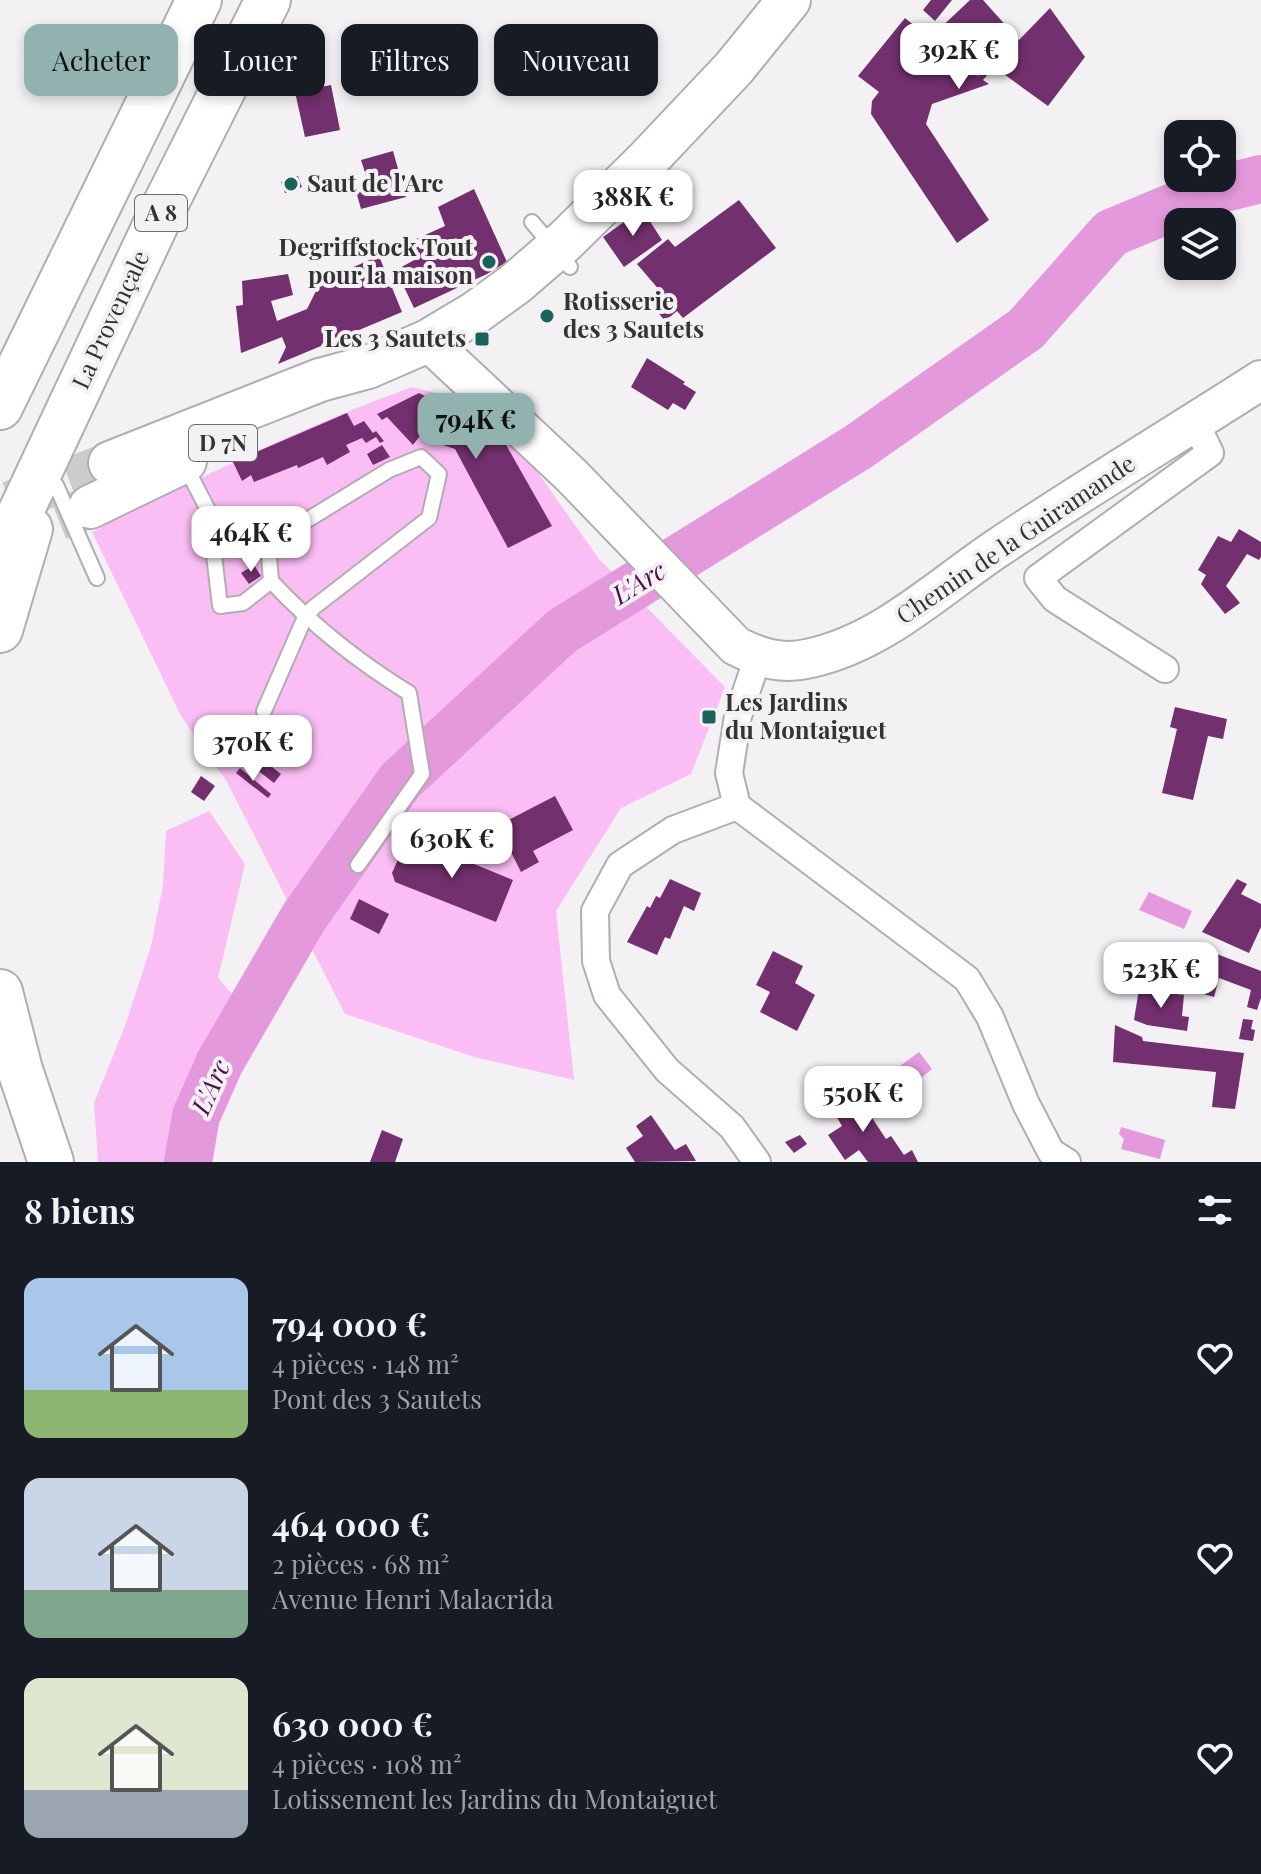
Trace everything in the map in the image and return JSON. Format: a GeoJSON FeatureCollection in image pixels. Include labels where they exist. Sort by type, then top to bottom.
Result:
{"type":"FeatureCollection","features":[{"type":"Feature","properties":{"kind":"highway","name":"A 8"},"geometry":{"type":"LineString","coordinates":[[0,407],[199,0]]}},
{"type":"Feature","properties":{"kind":"highway","name":"La Provençale"},"geometry":{"type":"LineString","coordinates":[[0,556],[163,209],[268,0]]}},
{"type":"Feature","properties":{"kind":"highway"},"geometry":{"type":"LineString","coordinates":[[0,630],[61,428]]}},
{"type":"Feature","properties":{"kind":"highway"},"geometry":{"type":"LineString","coordinates":[[0,992],[20,1070],[51,1162]]}},
{"type":"Feature","properties":{"kind":"main road","name":"D 7N"},"geometry":{"type":"LineString","coordinates":[[73,496],[178,451],[320,380],[351,373],[428,341],[515,284],[669,137],[734,68],[789,0]]}},
{"type":"Feature","properties":{"kind":"main road","name":"D 7N"},"geometry":{"type":"LineString","coordinates":[[110,463],[178,451]]}},
{"type":"Feature","properties":{"kind":"street"},"geometry":{"type":"LineString","coordinates":[[428,341],[572,476],[718,630],[736,646],[758,657],[738,716],[729,773],[737,806],[967,979],[990,1017],[1026,1104],[1051,1152],[1067,1162]]}},
{"type":"Feature","properties":{"kind":"street","name":"Chemin de la Guiramande"},"geometry":{"type":"LineString","coordinates":[[758,657],[786,663],[813,658],[850,646],[890,624],[997,548],[1261,380]]}},
{"type":"Feature","properties":{"kind":"street"},"geometry":{"type":"LineString","coordinates":[[1165,669],[1055,599],[1038,578],[1210,453],[1195,422]]}},
{"type":"Feature","properties":{"kind":"street"},"geometry":{"type":"LineString","coordinates":[[737,806],[673,830],[620,865],[595,911],[596,961],[607,995],[667,1070],[732,1127],[757,1162]]}},
{"type":"Feature","properties":{"kind":"lane"},"geometry":{"type":"LineString","coordinates":[[178,451],[209,512],[220,606],[243,603],[271,581]]}},
{"type":"Feature","properties":{"kind":"lane"},"geometry":{"type":"LineString","coordinates":[[214,542],[235,537],[268,544],[389,470],[421,457],[439,474],[429,518],[305,617],[264,711]]}},
{"type":"Feature","properties":{"kind":"lane"},"geometry":{"type":"LineString","coordinates":[[73,496],[97,578]]}},
{"type":"Feature","properties":{"kind":"lane"},"geometry":{"type":"LineString","coordinates":[[268,544],[271,581],[305,617],[360,662],[409,693],[422,774],[358,865]]}},
{"type":"Feature","properties":{"kind":"shaded area"},"geometry":{"type":"Polygon","coordinates":[[[412,387],[475,403],[531,463],[599,559],[725,687],[691,774],[621,808],[556,911],[574,1080],[474,1057],[345,1014],[227,782],[181,716],[92,532],[290,436],[412,387]]]}},
{"type":"Feature","properties":{"kind":"shaded area"},"geometry":{"type":"Polygon","coordinates":[[[209,811],[245,864],[218,978],[248,1012],[220,1062],[196,1116],[188,1162],[98,1162],[94,1103],[125,1026],[151,946],[163,885],[166,831],[209,811]]]}},
{"type":"Feature","properties":{"kind":"shaded area"},"geometry":{"type":"Polygon","coordinates":[[[1149,892],[1192,911],[1184,929],[1139,910],[1149,892]]]}},
{"type":"Feature","properties":{"kind":"shaded area"},"geometry":{"type":"Polygon","coordinates":[[[919,1052],[932,1069],[905,1091],[880,1087],[887,1083],[884,1078],[919,1052]]]}},
{"type":"Feature","properties":{"kind":"shaded area"},"geometry":{"type":"Polygon","coordinates":[[[1121,1127],[1165,1140],[1160,1159],[1121,1149],[1124,1139],[1119,1134],[1121,1127]]]}},
{"type":"Feature","properties":{"kind":"building"},"geometry":{"type":"Polygon","coordinates":[[[931,0],[952,0],[935,21],[923,10],[931,0]]]}},
{"type":"Feature","properties":{"kind":"building"},"geometry":{"type":"Polygon","coordinates":[[[970,0],[983,0],[1019,40],[1050,8],[1085,57],[1048,106],[994,67],[983,80],[989,84],[932,104],[926,124],[989,220],[957,243],[871,114],[872,101],[879,92],[858,76],[905,18],[980,78],[935,33],[970,0]]]}},
{"type":"Feature","properties":{"kind":"building"},"geometry":{"type":"Polygon","coordinates":[[[331,85],[340,130],[305,137],[296,96],[325,96],[325,86],[331,85]]]}},
{"type":"Feature","properties":{"kind":"building"},"geometry":{"type":"Polygon","coordinates":[[[393,151],[406,197],[361,209],[356,191],[370,188],[361,160],[393,151]]]}},
{"type":"Feature","properties":{"kind":"building","name":"Saut de l'Arc"},"geometry":{"type":"Polygon","coordinates":[[[298,176],[302,187],[285,193],[281,182],[298,176]]]}},
{"type":"Feature","properties":{"kind":"building"},"geometry":{"type":"Polygon","coordinates":[[[474,189],[507,262],[414,308],[396,270],[418,258],[417,254],[409,258],[403,245],[445,226],[438,207],[474,189]]]}},
{"type":"Feature","properties":{"kind":"building"},"geometry":{"type":"Polygon","coordinates":[[[739,200],[776,248],[683,318],[677,311],[665,321],[649,302],[661,292],[637,264],[668,239],[675,247],[739,200]]]}},
{"type":"Feature","properties":{"kind":"building"},"geometry":{"type":"Polygon","coordinates":[[[642,209],[662,240],[624,267],[603,237],[642,209]]]}},
{"type":"Feature","properties":{"kind":"building"},"geometry":{"type":"Polygon","coordinates":[[[379,256],[402,312],[278,364],[286,347],[282,337],[241,353],[236,306],[243,305],[242,281],[288,274],[293,295],[271,301],[277,321],[307,309],[321,281],[379,256]]]}},
{"type":"Feature","properties":{"kind":"building"},"geometry":{"type":"Polygon","coordinates":[[[647,358],[696,392],[685,410],[673,403],[668,410],[631,387],[647,358]]]}},
{"type":"Feature","properties":{"kind":"building"},"geometry":{"type":"Polygon","coordinates":[[[419,393],[441,404],[470,405],[500,434],[552,526],[508,548],[455,449],[419,437],[413,445],[387,417],[382,420],[377,414],[419,393]]]}},
{"type":"Feature","properties":{"kind":"building"},"geometry":{"type":"Polygon","coordinates":[[[347,413],[354,426],[364,421],[384,441],[380,443],[376,437],[366,443],[362,438],[346,445],[350,452],[327,465],[323,457],[254,482],[251,475],[242,481],[233,462],[347,413]]]}},
{"type":"Feature","properties":{"kind":"building"},"geometry":{"type":"Polygon","coordinates":[[[382,445],[390,457],[373,465],[367,454],[382,445]]]}},
{"type":"Feature","properties":{"kind":"building"},"geometry":{"type":"Polygon","coordinates":[[[1239,529],[1261,542],[1261,557],[1259,560],[1247,554],[1226,586],[1240,603],[1225,614],[1201,584],[1206,575],[1198,570],[1218,536],[1231,542],[1239,529]]]}},
{"type":"Feature","properties":{"kind":"building"},"geometry":{"type":"Polygon","coordinates":[[[254,565],[261,576],[249,584],[241,573],[254,565]]]}},
{"type":"Feature","properties":{"kind":"building"},"geometry":{"type":"Polygon","coordinates":[[[1175,707],[1227,719],[1223,739],[1208,736],[1193,800],[1162,793],[1177,729],[1170,727],[1175,707]]]}},
{"type":"Feature","properties":{"kind":"building"},"geometry":{"type":"Polygon","coordinates":[[[263,760],[281,774],[274,783],[256,769],[263,760]]]}},
{"type":"Feature","properties":{"kind":"building"},"geometry":{"type":"Polygon","coordinates":[[[240,768],[271,794],[268,798],[236,773],[240,768]]]}},
{"type":"Feature","properties":{"kind":"building"},"geometry":{"type":"Polygon","coordinates":[[[201,776],[215,786],[204,801],[191,792],[201,776]]]}},
{"type":"Feature","properties":{"kind":"building"},"geometry":{"type":"Polygon","coordinates":[[[555,796],[573,830],[533,851],[539,862],[521,872],[511,852],[504,855],[491,829],[555,796]]]}},
{"type":"Feature","properties":{"kind":"building"},"geometry":{"type":"Polygon","coordinates":[[[408,837],[513,880],[496,922],[395,882],[392,873],[408,837]]]}},
{"type":"Feature","properties":{"kind":"building"},"geometry":{"type":"Polygon","coordinates":[[[670,879],[701,893],[694,911],[684,906],[670,939],[665,937],[657,955],[627,942],[647,906],[650,908],[656,896],[660,898],[670,879]]]}},
{"type":"Feature","properties":{"kind":"building"},"geometry":{"type":"Polygon","coordinates":[[[1237,879],[1247,884],[1241,894],[1261,904],[1261,927],[1249,953],[1202,932],[1237,879]]]}},
{"type":"Feature","properties":{"kind":"building"},"geometry":{"type":"Polygon","coordinates":[[[359,899],[389,914],[379,934],[350,919],[359,899]]]}},
{"type":"Feature","properties":{"kind":"building"},"geometry":{"type":"Polygon","coordinates":[[[1196,946],[1261,971],[1261,998],[1257,1010],[1247,1007],[1251,990],[1219,978],[1214,997],[1186,989],[1196,946]]]}},
{"type":"Feature","properties":{"kind":"building"},"geometry":{"type":"Polygon","coordinates":[[[773,951],[803,966],[795,983],[815,995],[797,1031],[760,1012],[770,992],[756,985],[773,951]]]}},
{"type":"Feature","properties":{"kind":"building"},"geometry":{"type":"Polygon","coordinates":[[[1139,989],[1184,995],[1182,1016],[1189,1017],[1187,1031],[1134,1020],[1139,989]]]}},
{"type":"Feature","properties":{"kind":"building"},"geometry":{"type":"Polygon","coordinates":[[[1243,1019],[1253,1020],[1253,1041],[1239,1039],[1243,1019]]]}},
{"type":"Feature","properties":{"kind":"building"},"geometry":{"type":"Polygon","coordinates":[[[1115,1025],[1142,1037],[1143,1041],[1244,1053],[1235,1109],[1212,1107],[1216,1072],[1113,1062],[1115,1025]]]}},
{"type":"Feature","properties":{"kind":"building"},"geometry":{"type":"Polygon","coordinates":[[[846,1092],[853,1102],[859,1098],[886,1139],[891,1136],[904,1155],[912,1150],[918,1162],[868,1162],[859,1150],[845,1160],[828,1135],[842,1126],[829,1104],[846,1092]]]}},
{"type":"Feature","properties":{"kind":"building"},"geometry":{"type":"Polygon","coordinates":[[[651,1115],[675,1150],[686,1144],[696,1161],[635,1162],[626,1148],[643,1136],[636,1126],[651,1115]]]}},
{"type":"Feature","properties":{"kind":"building"},"geometry":{"type":"Polygon","coordinates":[[[382,1130],[403,1139],[395,1162],[370,1162],[382,1130]]]}},
{"type":"Feature","properties":{"kind":"building"},"geometry":{"type":"Polygon","coordinates":[[[800,1135],[807,1144],[794,1153],[785,1142],[800,1135]]]}},
{"type":"Feature","properties":{"kind":"waterway","name":"L'Arc"},"geometry":{"type":"LineString","coordinates":[[188,1162],[196,1116],[220,1062],[304,917],[400,781],[562,631],[858,447],[1026,329],[1111,233],[1212,191],[1261,179]]}},
{"type":"Feature","properties":{"kind":"tunnel"},"geometry":{"type":"LineString","coordinates":[[10,502],[110,463]]}},
{"type":"Feature","properties":{"kind":"tunnel"},"geometry":{"type":"LineString","coordinates":[[0,543],[90,507]]}},
{"type":"Feature","properties":{"kind":"place","name":"Saut de l'Arc"},"geometry":{"type":"Point","coordinates":[291,184]}},
{"type":"Feature","properties":{"kind":"place","name":"Degriffstock Tout pour la maison"},"geometry":{"type":"Point","coordinates":[489,262]}},
{"type":"Feature","properties":{"kind":"place","name":"Rotisserie des 3 Sautets"},"geometry":{"type":"Point","coordinates":[547,316]}},
{"type":"Feature","properties":{"kind":"place","name":"Les 3 Sautets"},"geometry":{"type":"Point","coordinates":[482,339]}},
{"type":"Feature","properties":{"kind":"place","name":"Les Jardins du Montaiguet"},"geometry":{"type":"Point","coordinates":[709,717]}}]}
